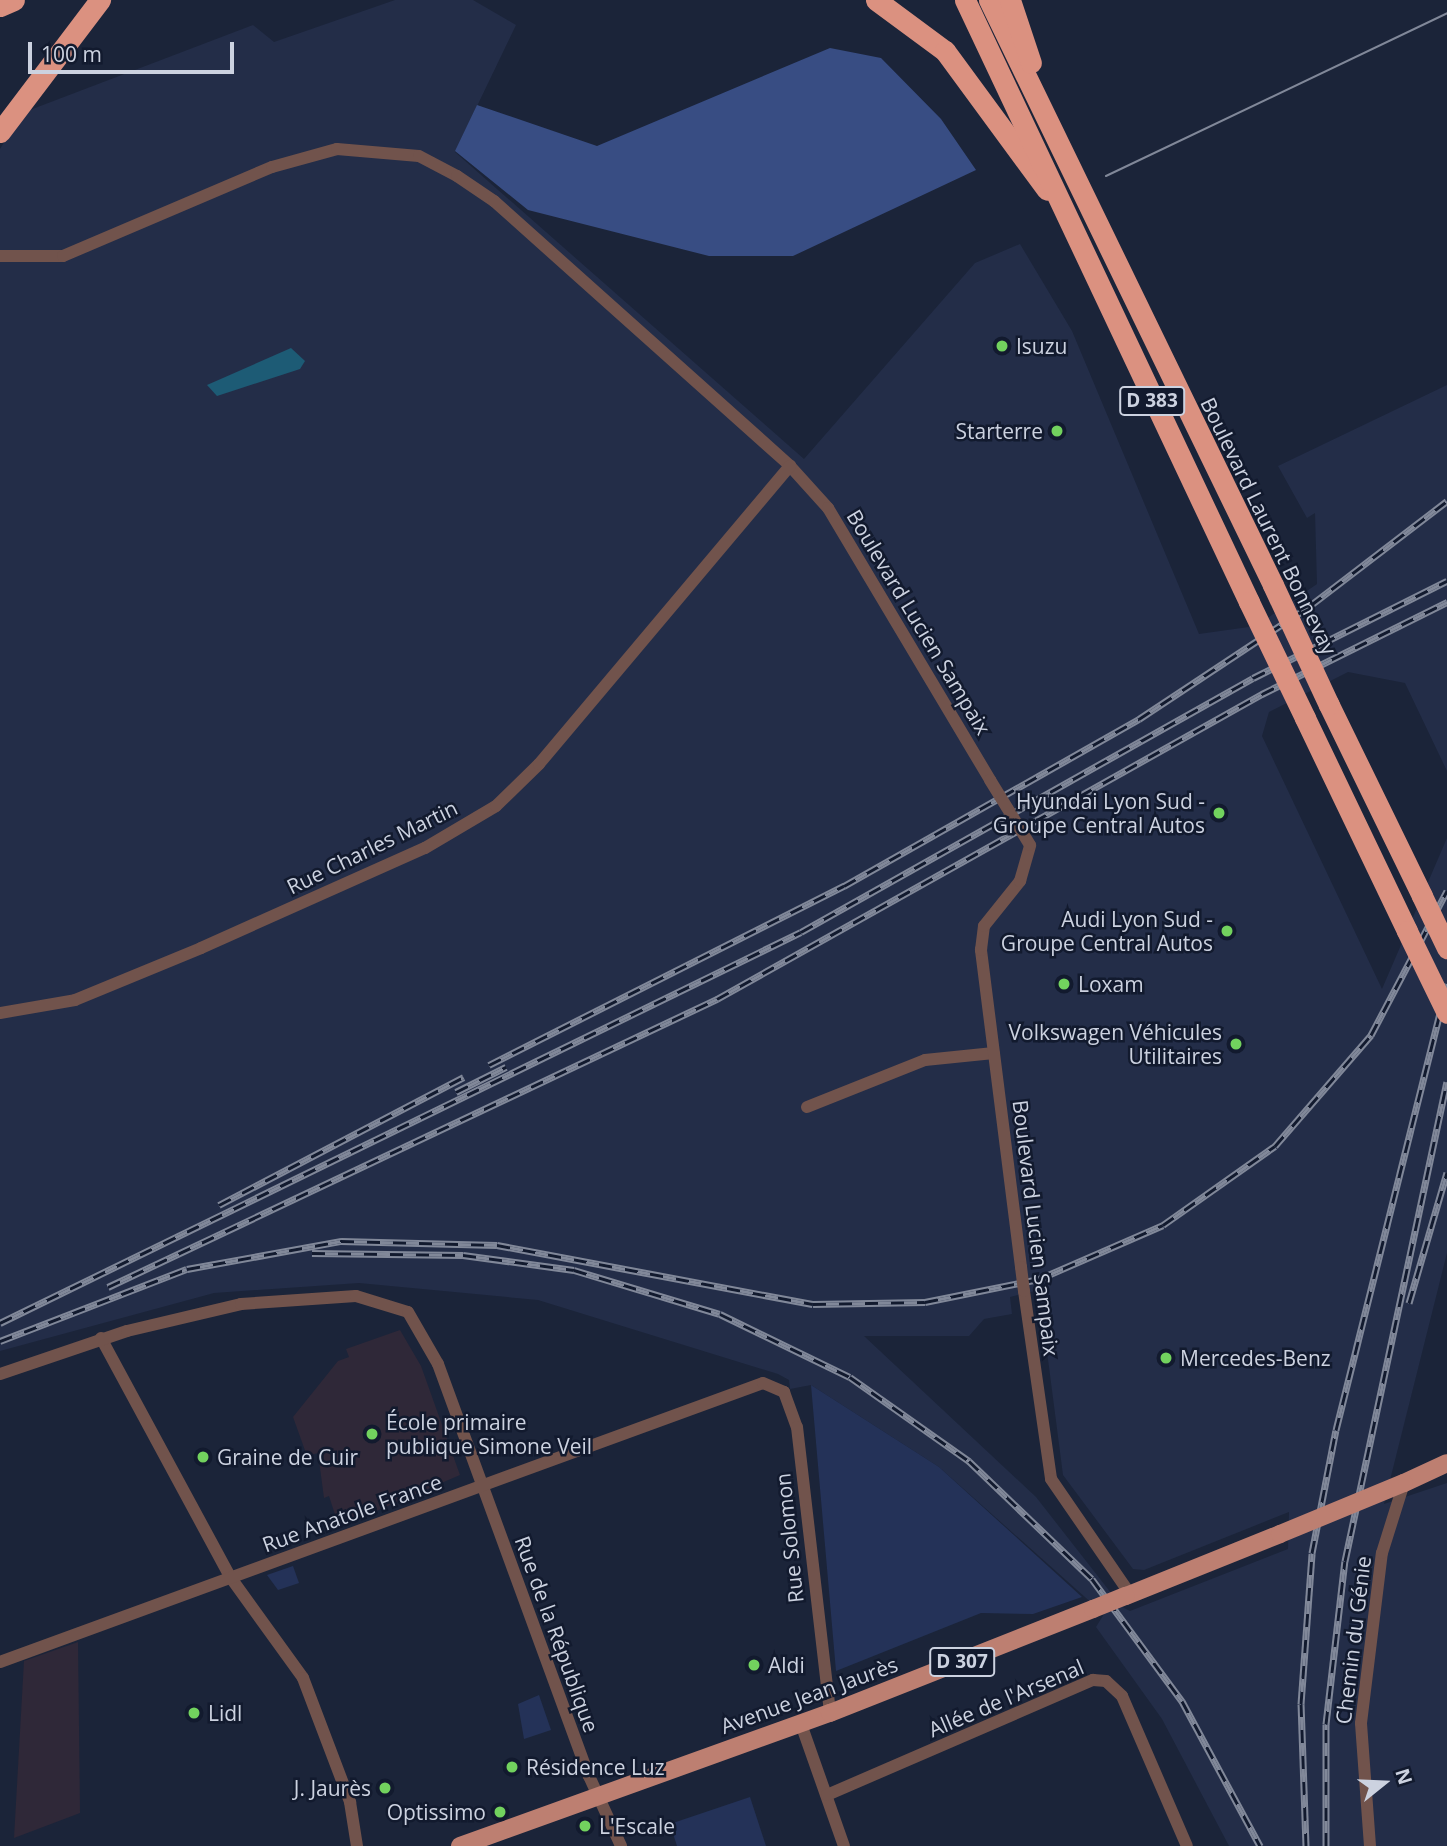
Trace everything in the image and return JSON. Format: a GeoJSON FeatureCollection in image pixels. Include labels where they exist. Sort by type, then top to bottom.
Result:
{"type":"FeatureCollection","features":[{"type":"Feature","properties":{"kind":"highway"},"geometry":{"type":"LineString","coordinates":[[0,6],[14,0]]}},
{"type":"Feature","properties":{"kind":"highway"},"geometry":{"type":"LineString","coordinates":[[0,132],[100,0]]}},
{"type":"Feature","properties":{"kind":"highway"},"geometry":{"type":"LineString","coordinates":[[876,0],[945,51],[1055,199]]}},
{"type":"Feature","properties":{"kind":"highway","name":"D 383"},"geometry":{"type":"LineString","coordinates":[[965,0],[1055,199],[1447,1013]]}},
{"type":"Feature","properties":{"kind":"highway","name":"D 383"},"geometry":{"type":"LineString","coordinates":[[989,0],[1049,126]]}},
{"type":"Feature","properties":{"kind":"highway"},"geometry":{"type":"LineString","coordinates":[[1010,0],[1049,126]]}},
{"type":"Feature","properties":{"kind":"highway","name":"Boulevard Laurent Bonnevay"},"geometry":{"type":"LineString","coordinates":[[1049,126],[1329,705],[1426,888],[1447,948]]}},
{"type":"Feature","properties":{"kind":"highway"},"geometry":{"type":"LineString","coordinates":[[1426,888],[1447,918]]}},
{"type":"Feature","properties":{"kind":"main road","name":"D 307"},"geometry":{"type":"LineString","coordinates":[[1404,1483],[1447,1463]]}},
{"type":"Feature","properties":{"kind":"main road","name":"D 307"},"geometry":{"type":"LineString","coordinates":[[1404,1483],[1447,1474]]}},
{"type":"Feature","properties":{"kind":"main road","name":"Avenue Jean Jaurès"},"geometry":{"type":"LineString","coordinates":[[460,1846],[830,1713],[1404,1483]]}},
{"type":"Feature","properties":{"kind":"street","name":"Boulevard Lucien Sampaix"},"geometry":{"type":"LineString","coordinates":[[0,256],[63,256],[307,155],[367,148],[419,156],[494,201],[790,466],[860,556],[1030,845],[1020,881],[984,926],[994,1053],[1024,1291],[1051,1479],[1128,1595]]}},
{"type":"Feature","properties":{"kind":"street","name":"Rue Charles Martin"},"geometry":{"type":"LineString","coordinates":[[0,1013],[75,1000],[201,948],[425,848],[496,806],[539,764],[790,466]]}},
{"type":"Feature","properties":{"kind":"street"},"geometry":{"type":"LineString","coordinates":[[807,1107],[925,1060],[994,1053]]}},
{"type":"Feature","properties":{"kind":"street","name":"Rue de la République"},"geometry":{"type":"LineString","coordinates":[[0,1374],[101,1338],[241,1304],[356,1296],[393,1303],[418,1321],[429,1342],[599,1796],[621,1846]]}},
{"type":"Feature","properties":{"kind":"street"},"geometry":{"type":"LineString","coordinates":[[101,1338],[231,1578],[303,1678],[350,1802],[357,1846]]}},
{"type":"Feature","properties":{"kind":"street","name":"Rue Anatole France"},"geometry":{"type":"LineString","coordinates":[[0,1662],[755,1385]]}},
{"type":"Feature","properties":{"kind":"street","name":"Rue Solomon"},"geometry":{"type":"LineString","coordinates":[[755,1385],[784,1392],[797,1427],[830,1713]]}},
{"type":"Feature","properties":{"kind":"street","name":"Chemin du Génie"},"geometry":{"type":"LineString","coordinates":[[1370,1846],[1361,1723],[1382,1553],[1404,1483]]}},
{"type":"Feature","properties":{"kind":"street","name":"Allée de l'Arsenal"},"geometry":{"type":"LineString","coordinates":[[827,1795],[1093,1680],[1106,1681],[1122,1696],[1187,1846]]}},
{"type":"Feature","properties":{"kind":"street"},"geometry":{"type":"LineString","coordinates":[[801,1724],[845,1846]]}},
{"type":"Feature","properties":{"kind":"shaded area"},"geometry":{"type":"Polygon","coordinates":[[[395,0],[473,0],[516,25],[455,152],[804,459],[975,263],[1020,244],[1072,331],[1199,634],[1256,626],[1317,584],[1315,513],[1307,518],[1278,466],[1447,385],[1447,771],[1405,683],[1348,672],[1269,712],[1262,736],[1382,989],[1447,838],[1447,1253],[1384,1504],[1447,1483],[1447,1846],[1229,1846],[1162,1719],[1096,1627],[1104,1614],[939,1467],[811,1385],[790,1389],[789,1380],[778,1374],[538,1300],[359,1283],[214,1293],[0,1351],[0,149],[22,113],[253,25],[274,42],[395,0]],[[1039,1290],[1010,1297],[1012,1314],[984,1319],[969,1336],[864,1336],[1036,1497],[1122,1607],[1130,1611],[1288,1549],[1289,1512],[1144,1570],[1133,1569],[1063,1475],[1039,1290]]]}},
{"type":"Feature","properties":{"kind":"shaded area"},"geometry":{"type":"Polygon","coordinates":[[[830,48],[881,58],[941,119],[976,170],[793,256],[709,256],[528,210],[455,151],[477,105],[597,146],[830,48]]]}},
{"type":"Feature","properties":{"kind":"shaded area"},"geometry":{"type":"Polygon","coordinates":[[[291,348],[305,361],[300,369],[217,396],[207,385],[291,348]]]}},
{"type":"Feature","properties":{"kind":"shaded area","name":"École primaire publique Simone Veil"},"geometry":{"type":"Polygon","coordinates":[[[400,1330],[421,1366],[460,1475],[339,1527],[329,1496],[324,1498],[318,1453],[307,1456],[293,1417],[338,1361],[349,1357],[346,1349],[400,1330]]]}},
{"type":"Feature","properties":{"kind":"shaded area"},"geometry":{"type":"Polygon","coordinates":[[[811,1385],[939,1467],[1082,1597],[1033,1614],[981,1613],[836,1671],[811,1385]]]}},
{"type":"Feature","properties":{"kind":"shaded area"},"geometry":{"type":"Polygon","coordinates":[[[293,1566],[299,1583],[278,1590],[267,1575],[293,1566]]]}},
{"type":"Feature","properties":{"kind":"shaded area"},"geometry":{"type":"Polygon","coordinates":[[[78,1642],[80,1813],[14,1838],[24,1661],[78,1642]]]}},
{"type":"Feature","properties":{"kind":"shaded area"},"geometry":{"type":"Polygon","coordinates":[[[539,1695],[551,1730],[524,1739],[518,1704],[539,1695]]]}},
{"type":"Feature","properties":{"kind":"shaded area"},"geometry":{"type":"Polygon","coordinates":[[[750,1797],[766,1846],[677,1846],[670,1824],[750,1797]]]}},
{"type":"Feature","properties":{"kind":"tram line"},"geometry":{"type":"LineString","coordinates":[[1106,176],[1447,13]]}},
{"type":"Feature","properties":{"kind":"railway"},"geometry":{"type":"LineString","coordinates":[[489,1065],[844,886],[1139,719],[1311,605],[1447,501]]}},
{"type":"Feature","properties":{"kind":"railway"},"geometry":{"type":"LineString","coordinates":[[0,1323],[801,932],[1253,678],[1447,581]]}},
{"type":"Feature","properties":{"kind":"railway"},"geometry":{"type":"LineString","coordinates":[[108,1287],[717,999],[1262,694],[1447,602]]}},
{"type":"Feature","properties":{"kind":"railway"},"geometry":{"type":"LineString","coordinates":[[0,1341],[187,1269],[341,1241],[497,1245],[813,1304],[925,1302],[1039,1279],[1163,1225],[1275,1146],[1371,1035],[1447,891]]}},
{"type":"Feature","properties":{"kind":"railway"},"geometry":{"type":"LineString","coordinates":[[1306,1846],[1301,1704],[1312,1553],[1336,1430],[1447,984]]}},
{"type":"Feature","properties":{"kind":"railway"},"geometry":{"type":"LineString","coordinates":[[456,1092],[506,1067]]}},
{"type":"Feature","properties":{"kind":"railway"},"geometry":{"type":"LineString","coordinates":[[219,1205],[464,1077]]}},
{"type":"Feature","properties":{"kind":"railway"},"geometry":{"type":"LineString","coordinates":[[1326,1846],[1326,1724],[1345,1561],[1447,1082]]}},
{"type":"Feature","properties":{"kind":"railway"},"geometry":{"type":"LineString","coordinates":[[1409,1303],[1447,1172]]}},
{"type":"Feature","properties":{"kind":"railway"},"geometry":{"type":"LineString","coordinates":[[312,1253],[463,1255],[574,1270],[720,1314],[850,1377],[969,1461],[1092,1579],[1182,1701],[1260,1846]]}},
{"type":"Feature","properties":{"kind":"place","name":"Isuzu"},"geometry":{"type":"Point","coordinates":[1002,346]}},
{"type":"Feature","properties":{"kind":"place","name":"Starterre"},"geometry":{"type":"Point","coordinates":[1057,431]}},
{"type":"Feature","properties":{"kind":"place","name":"Hyundai Lyon Sud - Groupe Central Autos"},"geometry":{"type":"Point","coordinates":[1219,813]}},
{"type":"Feature","properties":{"kind":"place","name":"Audi Lyon Sud - Groupe Central Autos"},"geometry":{"type":"Point","coordinates":[1227,931]}},
{"type":"Feature","properties":{"kind":"place","name":"Loxam"},"geometry":{"type":"Point","coordinates":[1064,984]}},
{"type":"Feature","properties":{"kind":"place","name":"Volkswagen Véhicules Utilitaires"},"geometry":{"type":"Point","coordinates":[1236,1044]}},
{"type":"Feature","properties":{"kind":"place","name":"Mercedes-Benz"},"geometry":{"type":"Point","coordinates":[1166,1358]}},
{"type":"Feature","properties":{"kind":"place","name":"École primaire publique Simone Veil"},"geometry":{"type":"Point","coordinates":[372,1434]}},
{"type":"Feature","properties":{"kind":"place","name":"Graine de Cuir"},"geometry":{"type":"Point","coordinates":[203,1457]}},
{"type":"Feature","properties":{"kind":"place","name":"Aldi"},"geometry":{"type":"Point","coordinates":[754,1665]}},
{"type":"Feature","properties":{"kind":"place","name":"Lidl"},"geometry":{"type":"Point","coordinates":[194,1713]}},
{"type":"Feature","properties":{"kind":"place","name":"Résidence Luz"},"geometry":{"type":"Point","coordinates":[512,1767]}},
{"type":"Feature","properties":{"kind":"place","name":"J. Jaurès"},"geometry":{"type":"Point","coordinates":[385,1788]}},
{"type":"Feature","properties":{"kind":"place","name":"Optissimo"},"geometry":{"type":"Point","coordinates":[500,1812]}},
{"type":"Feature","properties":{"kind":"place","name":"L'Escale"},"geometry":{"type":"Point","coordinates":[585,1826]}}]}
